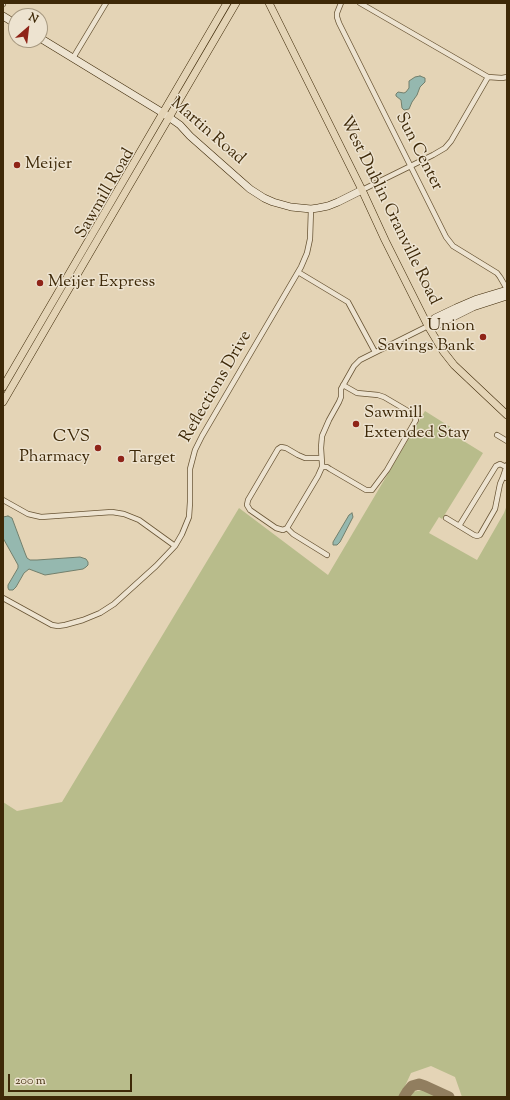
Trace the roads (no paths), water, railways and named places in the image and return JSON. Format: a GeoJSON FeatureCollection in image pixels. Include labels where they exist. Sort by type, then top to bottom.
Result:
{"type":"FeatureCollection","features":[{"type":"Feature","properties":{"kind":"main road","name":"Sawmill Road"},"geometry":{"type":"LineString","coordinates":[[3,402],[166,115],[227,3]]}},
{"type":"Feature","properties":{"kind":"main road","name":"Sawmill Road"},"geometry":{"type":"LineString","coordinates":[[3,387],[166,115],[236,3]]}},
{"type":"Feature","properties":{"kind":"main road","name":"West Dublin Granville Road"},"geometry":{"type":"LineString","coordinates":[[269,3],[428,326],[443,351],[454,365],[507,415]]}},
{"type":"Feature","properties":{"kind":"street"},"geometry":{"type":"LineString","coordinates":[[73,58],[106,3]]}},
{"type":"Feature","properties":{"kind":"street","name":"Sun Center"},"geometry":{"type":"LineString","coordinates":[[340,3],[337,13],[339,23],[449,241],[460,250],[496,273],[507,290]]}},
{"type":"Feature","properties":{"kind":"street"},"geometry":{"type":"LineString","coordinates":[[360,3],[488,77],[507,77]]}},
{"type":"Feature","properties":{"kind":"street","name":"Martin Road"},"geometry":{"type":"LineString","coordinates":[[48,43],[166,115],[180,125],[203,148],[242,182],[258,194],[273,202],[291,207],[311,208],[328,206],[362,190]]}},
{"type":"Feature","properties":{"kind":"street"},"geometry":{"type":"LineString","coordinates":[[362,190],[441,151],[449,144],[488,77]]}},
{"type":"Feature","properties":{"kind":"street","name":"Reflections Drive"},"geometry":{"type":"LineString","coordinates":[[3,598],[52,625],[58,626],[83,620],[100,613],[114,604],[156,566],[175,546],[189,517],[190,469],[193,455],[198,443],[305,258],[309,244],[311,208]]}},
{"type":"Feature","properties":{"kind":"street"},"geometry":{"type":"LineString","coordinates":[[298,272],[348,302],[375,352]]}},
{"type":"Feature","properties":{"kind":"street"},"geometry":{"type":"LineString","coordinates":[[428,326],[435,318],[456,308],[477,299],[507,290]]}},
{"type":"Feature","properties":{"kind":"street"},"geometry":{"type":"LineString","coordinates":[[321,458],[305,458],[286,448],[281,447],[278,449],[247,502],[248,508],[276,528],[283,530],[288,528],[322,468],[322,436],[339,402],[341,397],[341,389],[355,363],[428,326],[437,324],[473,307],[507,296]]}},
{"type":"Feature","properties":{"kind":"street"},"geometry":{"type":"LineString","coordinates":[[322,468],[327,467],[369,491],[372,490],[387,470],[416,420],[414,414],[384,397],[357,392],[343,385]]}},
{"type":"Feature","properties":{"kind":"street"},"geometry":{"type":"LineString","coordinates":[[497,435],[507,441]]}},
{"type":"Feature","properties":{"kind":"street"},"geometry":{"type":"LineString","coordinates":[[446,518],[475,536],[480,535],[495,509],[500,484],[505,477],[506,466],[500,464],[496,466],[459,526]]}},
{"type":"Feature","properties":{"kind":"street"},"geometry":{"type":"LineString","coordinates":[[3,500],[28,514],[40,517],[112,512],[124,514],[139,520],[175,546]]}},
{"type":"Feature","properties":{"kind":"street"},"geometry":{"type":"LineString","coordinates":[[288,528],[293,534],[327,555]]}},
{"type":"Feature","properties":{"kind":"water"},"geometry":{"type":"Polygon","coordinates":[[[420,76],[425,78],[425,82],[420,87],[409,109],[404,110],[402,108],[401,100],[396,96],[396,94],[398,92],[406,92],[409,88],[409,81],[420,76]]]}},
{"type":"Feature","properties":{"kind":"water"},"geometry":{"type":"Polygon","coordinates":[[[352,513],[353,517],[340,542],[337,545],[333,545],[333,542],[349,515],[352,513]]]}},
{"type":"Feature","properties":{"kind":"water"},"geometry":{"type":"Polygon","coordinates":[[[8,516],[12,518],[27,558],[30,560],[80,557],[86,559],[88,565],[83,569],[45,575],[29,569],[24,573],[16,587],[13,590],[9,590],[8,585],[18,568],[18,565],[3,538],[3,517],[8,516]]]}},
{"type":"Feature","properties":{"kind":"place","name":"Meijer"},"geometry":{"type":"Point","coordinates":[17,165]}},
{"type":"Feature","properties":{"kind":"place","name":"Meijer Express"},"geometry":{"type":"Point","coordinates":[40,283]}},
{"type":"Feature","properties":{"kind":"place","name":"Union Savings Bank"},"geometry":{"type":"Point","coordinates":[483,337]}},
{"type":"Feature","properties":{"kind":"place","name":"Sawmill Extended Stay"},"geometry":{"type":"Point","coordinates":[356,424]}},
{"type":"Feature","properties":{"kind":"place","name":"CVS Pharmacy"},"geometry":{"type":"Point","coordinates":[98,448]}},
{"type":"Feature","properties":{"kind":"place","name":"Target"},"geometry":{"type":"Point","coordinates":[121,459]}}]}
